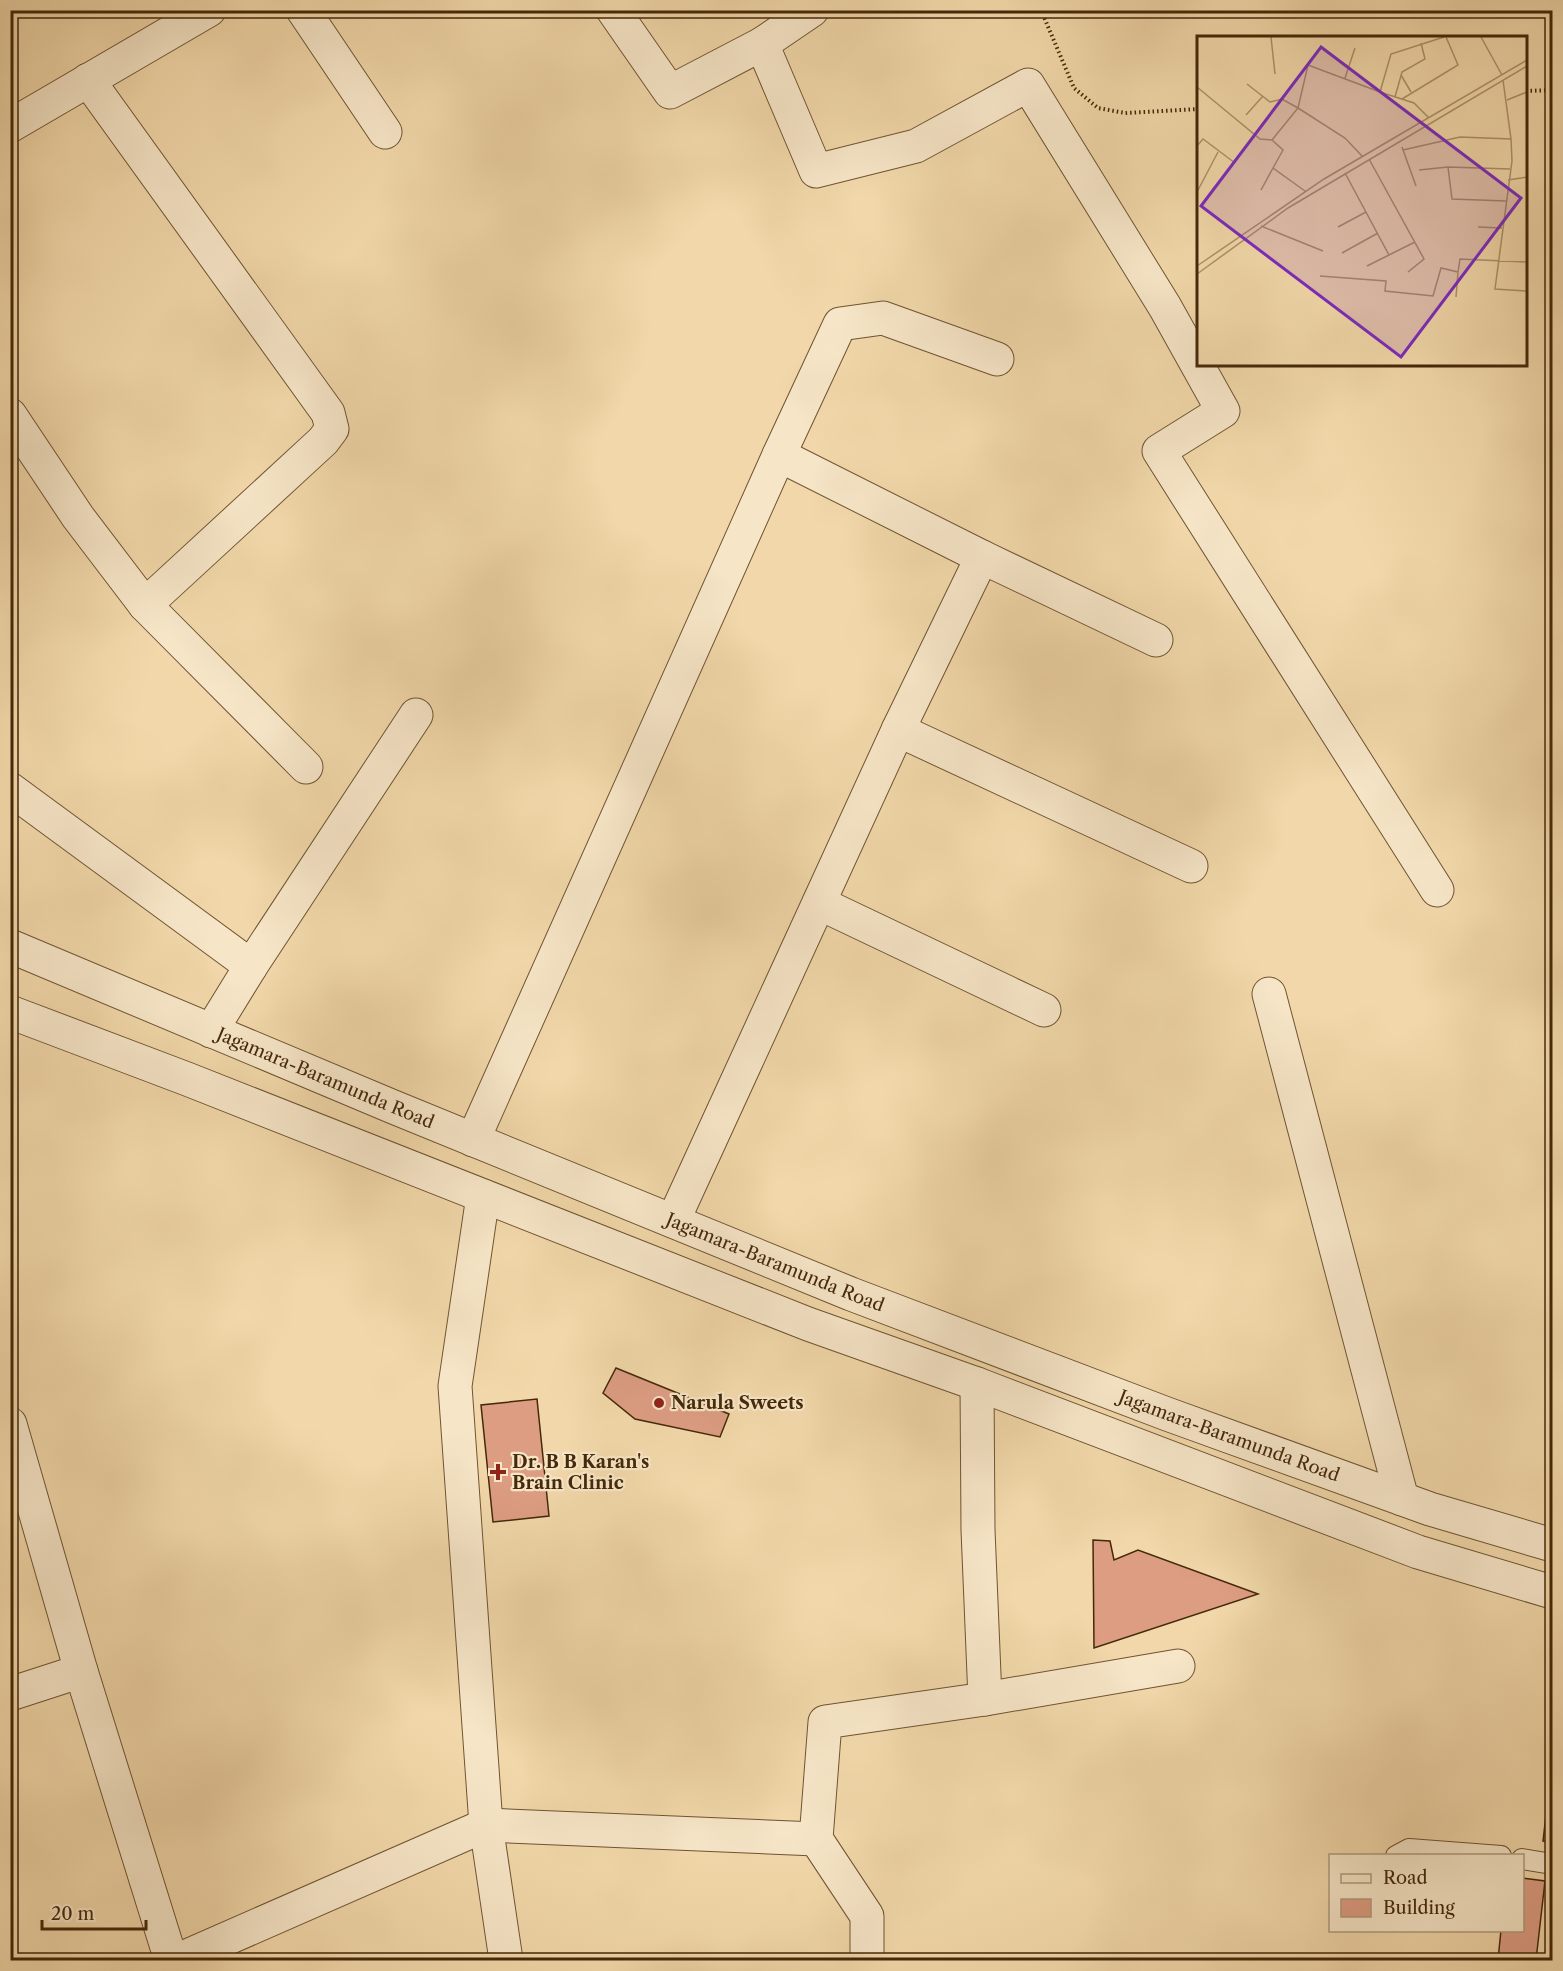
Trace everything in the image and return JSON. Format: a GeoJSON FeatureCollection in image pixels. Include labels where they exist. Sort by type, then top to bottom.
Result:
{"type":"FeatureCollection","features":[{"type":"Feature","properties":{"kind":"street"},"geometry":{"type":"LineString","coordinates":[[10,126],[209,10]]}},
{"type":"Feature","properties":{"kind":"street"},"geometry":{"type":"LineString","coordinates":[[303,10],[385,132]]}},
{"type":"Feature","properties":{"kind":"street"},"geometry":{"type":"LineString","coordinates":[[613,10],[670,92],[762,44],[812,10]]}},
{"type":"Feature","properties":{"kind":"street"},"geometry":{"type":"LineString","coordinates":[[762,44],[816,171],[916,146],[1028,84],[1165,306],[1197,364]]}},
{"type":"Feature","properties":{"kind":"street"},"geometry":{"type":"LineString","coordinates":[[88,81],[328,413],[332,429],[323,441],[146,605]]}},
{"type":"Feature","properties":{"kind":"street"},"geometry":{"type":"LineString","coordinates":[[473,1140],[779,455],[840,324],[883,318],[997,359]]}},
{"type":"Feature","properties":{"kind":"street"},"geometry":{"type":"LineString","coordinates":[[1198,366],[1223,411],[1159,451],[1437,890]]}},
{"type":"Feature","properties":{"kind":"street"},"geometry":{"type":"LineString","coordinates":[[10,416],[78,518],[146,605],[306,767]]}},
{"type":"Feature","properties":{"kind":"street"},"geometry":{"type":"LineString","coordinates":[[779,455],[982,557],[1156,640]]}},
{"type":"Feature","properties":{"kind":"street"},"geometry":{"type":"LineString","coordinates":[[672,1221],[898,730],[982,557]]}},
{"type":"Feature","properties":{"kind":"street"},"geometry":{"type":"LineString","coordinates":[[212,1031],[251,966],[416,715]]}},
{"type":"Feature","properties":{"kind":"street"},"geometry":{"type":"LineString","coordinates":[[898,730],[1191,866]]}},
{"type":"Feature","properties":{"kind":"street"},"geometry":{"type":"LineString","coordinates":[[10,789],[251,966]]}},
{"type":"Feature","properties":{"kind":"street"},"geometry":{"type":"LineString","coordinates":[[819,903],[1044,1010]]}},
{"type":"Feature","properties":{"kind":"street","name":"Jagamara-Baramunda Road"},"geometry":{"type":"LineString","coordinates":[[10,946],[473,1140],[928,1323],[1167,1414],[1430,1509],[1552,1545]]}},
{"type":"Feature","properties":{"kind":"street"},"geometry":{"type":"LineString","coordinates":[[1269,994],[1402,1499]]}},
{"type":"Feature","properties":{"kind":"street"},"geometry":{"type":"LineString","coordinates":[[10,1012],[808,1324],[977,1384],[1418,1552],[1552,1592]]}},
{"type":"Feature","properties":{"kind":"street"},"geometry":{"type":"LineString","coordinates":[[483,1196],[455,1386],[486,1825],[506,1960]]}},
{"type":"Feature","properties":{"kind":"street"},"geometry":{"type":"LineString","coordinates":[[977,1384],[978,1530],[985,1699]]}},
{"type":"Feature","properties":{"kind":"street"},"geometry":{"type":"LineString","coordinates":[[10,1424],[81,1671],[171,1960]]}},
{"type":"Feature","properties":{"kind":"street"},"geometry":{"type":"LineString","coordinates":[[867,1960],[867,1916],[816,1839],[825,1722],[985,1699],[1178,1666]]}},
{"type":"Feature","properties":{"kind":"street"},"geometry":{"type":"LineString","coordinates":[[10,1694],[81,1671]]}},
{"type":"Feature","properties":{"kind":"street"},"geometry":{"type":"LineString","coordinates":[[178,1960],[486,1825],[816,1839]]}},
{"type":"Feature","properties":{"kind":"lane"},"geometry":{"type":"LineString","coordinates":[[1400,1854],[1409,1849],[1475,1854]]}},
{"type":"Feature","properties":{"kind":"lane"},"geometry":{"type":"LineString","coordinates":[[1524,1859],[1552,1864]]}},
{"type":"Feature","properties":{"kind":"path"},"geometry":{"type":"LineString","coordinates":[[1041,10],[1074,88],[1098,108],[1125,113],[1197,109]]}},
{"type":"Feature","properties":{"kind":"path"},"geometry":{"type":"LineString","coordinates":[[1527,91],[1552,90]]}},
{"type":"Feature","properties":{"kind":"building","name":"Narula Sweets"},"geometry":{"type":"Polygon","coordinates":[[[616,1368],[729,1414],[720,1437],[635,1419],[603,1393],[616,1368]]]}},
{"type":"Feature","properties":{"kind":"building"},"geometry":{"type":"Polygon","coordinates":[[[537,1399],[549,1516],[493,1522],[481,1405],[537,1399]]]}},
{"type":"Feature","properties":{"kind":"building"},"geometry":{"type":"Polygon","coordinates":[[[1093,1540],[1110,1541],[1114,1560],[1138,1550],[1258,1594],[1094,1648],[1093,1540]]]}},
{"type":"Feature","properties":{"kind":"building"},"geometry":{"type":"Polygon","coordinates":[[[1552,1763],[1552,1842],[1543,1841],[1552,1763]]]}},
{"type":"Feature","properties":{"kind":"building"},"geometry":{"type":"Polygon","coordinates":[[[1524,1878],[1545,1881],[1536,1960],[1498,1960],[1501,1932],[1524,1932],[1524,1878]]]}},
{"type":"Feature","properties":{"kind":"building"},"geometry":{"type":"Polygon","coordinates":[[[1552,1914],[1552,1960],[1544,1960],[1552,1914]]]}},
{"type":"Feature","properties":{"kind":"place","name":"Narula Sweets"},"geometry":{"type":"Point","coordinates":[659,1403]}},
{"type":"Feature","properties":{"kind":"place","name":"Dr. B B Karan's Brain Clinic"},"geometry":{"type":"Point","coordinates":[498,1472]}}]}
